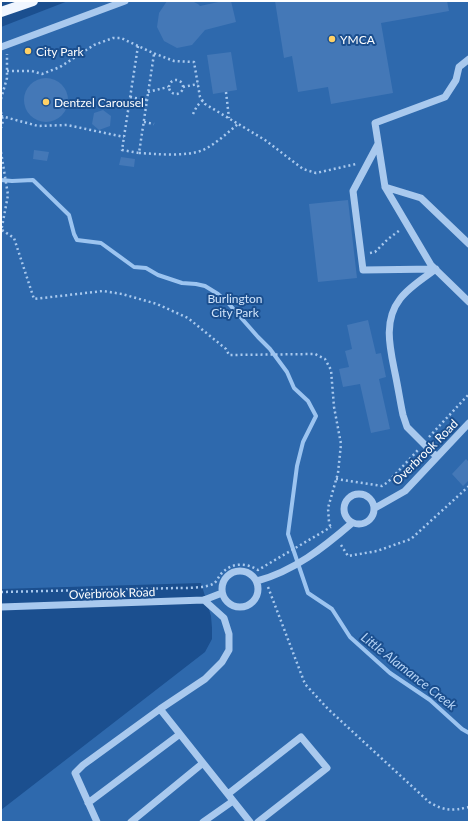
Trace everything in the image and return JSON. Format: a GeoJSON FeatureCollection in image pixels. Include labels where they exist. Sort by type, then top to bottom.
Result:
{"type":"FeatureCollection","features":[{"type":"Feature","properties":{"kind":"main road"},"geometry":{"type":"LineString","coordinates":[[1,12],[33,1]]}},
{"type":"Feature","properties":{"kind":"street"},"geometry":{"type":"LineString","coordinates":[[4,46],[125,1]]}},
{"type":"Feature","properties":{"kind":"street"},"geometry":{"type":"LineString","coordinates":[[469,59],[459,67],[456,80],[445,97],[374,123],[385,187],[431,265],[469,302]]}},
{"type":"Feature","properties":{"kind":"street"},"geometry":{"type":"LineString","coordinates":[[378,144],[353,191],[363,270],[436,269]]}},
{"type":"Feature","properties":{"kind":"street"},"geometry":{"type":"LineString","coordinates":[[385,187],[421,198],[469,244]]}},
{"type":"Feature","properties":{"kind":"street"},"geometry":{"type":"LineString","coordinates":[[436,269],[408,290],[400,299],[394,309],[388,332],[407,427],[437,457]]}},
{"type":"Feature","properties":{"kind":"street","name":"Overbrook Road"},"geometry":{"type":"LineString","coordinates":[[352,523],[361,525],[370,521],[375,508],[405,491],[469,423]]}},
{"type":"Feature","properties":{"kind":"street"},"geometry":{"type":"LineString","coordinates":[[257,581],[276,576],[309,558],[352,523],[345,515],[344,509],[344,504],[351,496],[356,494],[366,495],[372,501],[375,508]]}},
{"type":"Feature","properties":{"kind":"street"},"geometry":{"type":"LineString","coordinates":[[237,570],[249,572],[257,581],[258,593],[255,599],[245,606],[234,606],[224,598],[221,587],[226,576],[237,570]]}},
{"type":"Feature","properties":{"kind":"street","name":"Overbrook Road"},"geometry":{"type":"LineString","coordinates":[[1,607],[204,600],[222,593]]}},
{"type":"Feature","properties":{"kind":"street"},"geometry":{"type":"LineString","coordinates":[[97,822],[74,773],[82,765],[160,709],[205,679],[222,662],[228,650],[229,634],[224,618],[204,600]]}},
{"type":"Feature","properties":{"kind":"street"},"geometry":{"type":"LineString","coordinates":[[160,709],[250,822]]}},
{"type":"Feature","properties":{"kind":"street"},"geometry":{"type":"LineString","coordinates":[[88,803],[180,734]]}},
{"type":"Feature","properties":{"kind":"street"},"geometry":{"type":"LineString","coordinates":[[228,794],[301,737],[327,768],[258,822]]}},
{"type":"Feature","properties":{"kind":"street"},"geometry":{"type":"LineString","coordinates":[[132,822],[203,763]]}},
{"type":"Feature","properties":{"kind":"street"},"geometry":{"type":"LineString","coordinates":[[203,822],[233,801]]}},
{"type":"Feature","properties":{"kind":"path"},"geometry":{"type":"LineString","coordinates":[[8,71],[32,71],[42,74],[60,67],[94,45],[113,38],[121,38],[154,54],[174,61],[194,62],[200,97],[205,104],[266,140],[303,169],[316,173],[368,162]]}},
{"type":"Feature","properties":{"kind":"path"},"geometry":{"type":"LineString","coordinates":[[1,99],[8,78],[4,46]]}},
{"type":"Feature","properties":{"kind":"path"},"geometry":{"type":"LineString","coordinates":[[138,46],[122,150],[139,153],[169,154],[202,151],[211,146],[238,124]]}},
{"type":"Feature","properties":{"kind":"path"},"geometry":{"type":"LineString","coordinates":[[139,153],[154,54]]}},
{"type":"Feature","properties":{"kind":"path"},"geometry":{"type":"LineString","coordinates":[[148,92],[168,87],[171,81],[175,80],[180,81],[183,87]]}},
{"type":"Feature","properties":{"kind":"path"},"geometry":{"type":"LineString","coordinates":[[168,87],[170,92],[176,94],[182,91],[183,87],[198,84]]}},
{"type":"Feature","properties":{"kind":"path"},"geometry":{"type":"LineString","coordinates":[[226,92],[229,119]]}},
{"type":"Feature","properties":{"kind":"path"},"geometry":{"type":"LineString","coordinates":[[130,97],[147,100]]}},
{"type":"Feature","properties":{"kind":"path"},"geometry":{"type":"LineString","coordinates":[[193,114],[197,106],[203,100]]}},
{"type":"Feature","properties":{"kind":"path"},"geometry":{"type":"LineString","coordinates":[[1,114],[38,126],[66,125],[124,137]]}},
{"type":"Feature","properties":{"kind":"path"},"geometry":{"type":"LineString","coordinates":[[1,114],[3,120],[1,128]]}},
{"type":"Feature","properties":{"kind":"path"},"geometry":{"type":"LineString","coordinates":[[144,122],[154,124]]}},
{"type":"Feature","properties":{"kind":"path"},"geometry":{"type":"LineString","coordinates":[[1,152],[8,195],[2,231],[14,238],[34,299],[104,291],[122,294],[158,304],[188,318],[226,349],[229,355],[315,354],[325,358],[331,370],[334,407],[341,444],[336,479],[328,508],[328,522],[348,556],[377,552],[411,539],[469,486]]}},
{"type":"Feature","properties":{"kind":"path"},"geometry":{"type":"LineString","coordinates":[[361,254],[375,252],[388,238],[407,224]]}},
{"type":"Feature","properties":{"kind":"path"},"geometry":{"type":"LineString","coordinates":[[336,479],[382,486],[388,482],[469,394]]}},
{"type":"Feature","properties":{"kind":"path"},"geometry":{"type":"LineString","coordinates":[[1,592],[178,588],[214,584],[224,571],[236,564],[251,566],[258,570],[331,527]]}},
{"type":"Feature","properties":{"kind":"path"},"geometry":{"type":"LineString","coordinates":[[265,579],[305,684],[328,709],[429,802],[440,809],[456,810],[469,807]]}},
{"type":"Feature","properties":{"kind":"green space","name":"Burlington City Park"},"geometry":{"type":"Polygon","coordinates":[[[68,1],[469,1],[469,822],[1,822],[1,810],[205,652],[212,639],[211,616],[201,583],[1,589],[1,27],[68,1]]]}},
{"type":"Feature","properties":{"kind":"building"},"geometry":{"type":"Polygon","coordinates":[[[167,1],[192,1],[200,6],[223,1],[231,1],[236,22],[205,30],[192,45],[177,48],[164,41],[157,27],[159,13],[167,1]]]}},
{"type":"Feature","properties":{"kind":"building","name":"YMCA"},"geometry":{"type":"Polygon","coordinates":[[[275,1],[447,1],[449,11],[381,23],[393,93],[331,104],[328,87],[298,92],[292,56],[284,58],[275,1]]]}},
{"type":"Feature","properties":{"kind":"building"},"geometry":{"type":"Polygon","coordinates":[[[231,52],[237,90],[213,94],[207,55],[231,52]]]}},
{"type":"Feature","properties":{"kind":"building","name":"Dentzel Carousel"},"geometry":{"type":"Polygon","coordinates":[[[42,78],[50,78],[62,84],[68,96],[68,104],[62,116],[50,122],[42,122],[30,116],[24,104],[24,96],[30,84],[42,78]]]}},
{"type":"Feature","properties":{"kind":"building"},"geometry":{"type":"Polygon","coordinates":[[[103,110],[111,116],[110,126],[99,130],[92,124],[94,113],[103,110]]]}},
{"type":"Feature","properties":{"kind":"building"},"geometry":{"type":"Polygon","coordinates":[[[34,150],[49,152],[47,161],[33,159],[34,150]]]}},
{"type":"Feature","properties":{"kind":"building"},"geometry":{"type":"Polygon","coordinates":[[[121,157],[135,159],[134,167],[119,165],[121,157]]]}},
{"type":"Feature","properties":{"kind":"building"},"geometry":{"type":"Polygon","coordinates":[[[348,200],[357,278],[318,282],[309,204],[348,200]]]}},
{"type":"Feature","properties":{"kind":"building"},"geometry":{"type":"Polygon","coordinates":[[[368,320],[376,354],[381,353],[386,377],[379,379],[390,429],[371,433],[360,384],[343,387],[339,369],[349,367],[345,351],[352,349],[347,325],[368,320]]]}},
{"type":"Feature","properties":{"kind":"building"},"geometry":{"type":"Polygon","coordinates":[[[466,459],[469,462],[469,480],[463,486],[452,474],[466,459]]]}},
{"type":"Feature","properties":{"kind":"waterway","name":"Little Alamance Creek"},"geometry":{"type":"LineString","coordinates":[[1,180],[33,180],[69,215],[77,240],[101,243],[134,267],[146,268],[158,275],[182,283],[205,286],[218,294],[270,349],[287,372],[294,388],[308,401],[316,416],[303,442],[297,466],[288,534],[308,593],[332,609],[350,637],[390,673],[430,700],[462,729],[469,733]]}},
{"type":"Feature","properties":{"kind":"place","name":"YMCA"},"geometry":{"type":"Point","coordinates":[332,39]}},
{"type":"Feature","properties":{"kind":"place","name":"City Park"},"geometry":{"type":"Point","coordinates":[28,51]}},
{"type":"Feature","properties":{"kind":"place","name":"Dentzel Carousel"},"geometry":{"type":"Point","coordinates":[46,102]}}]}
